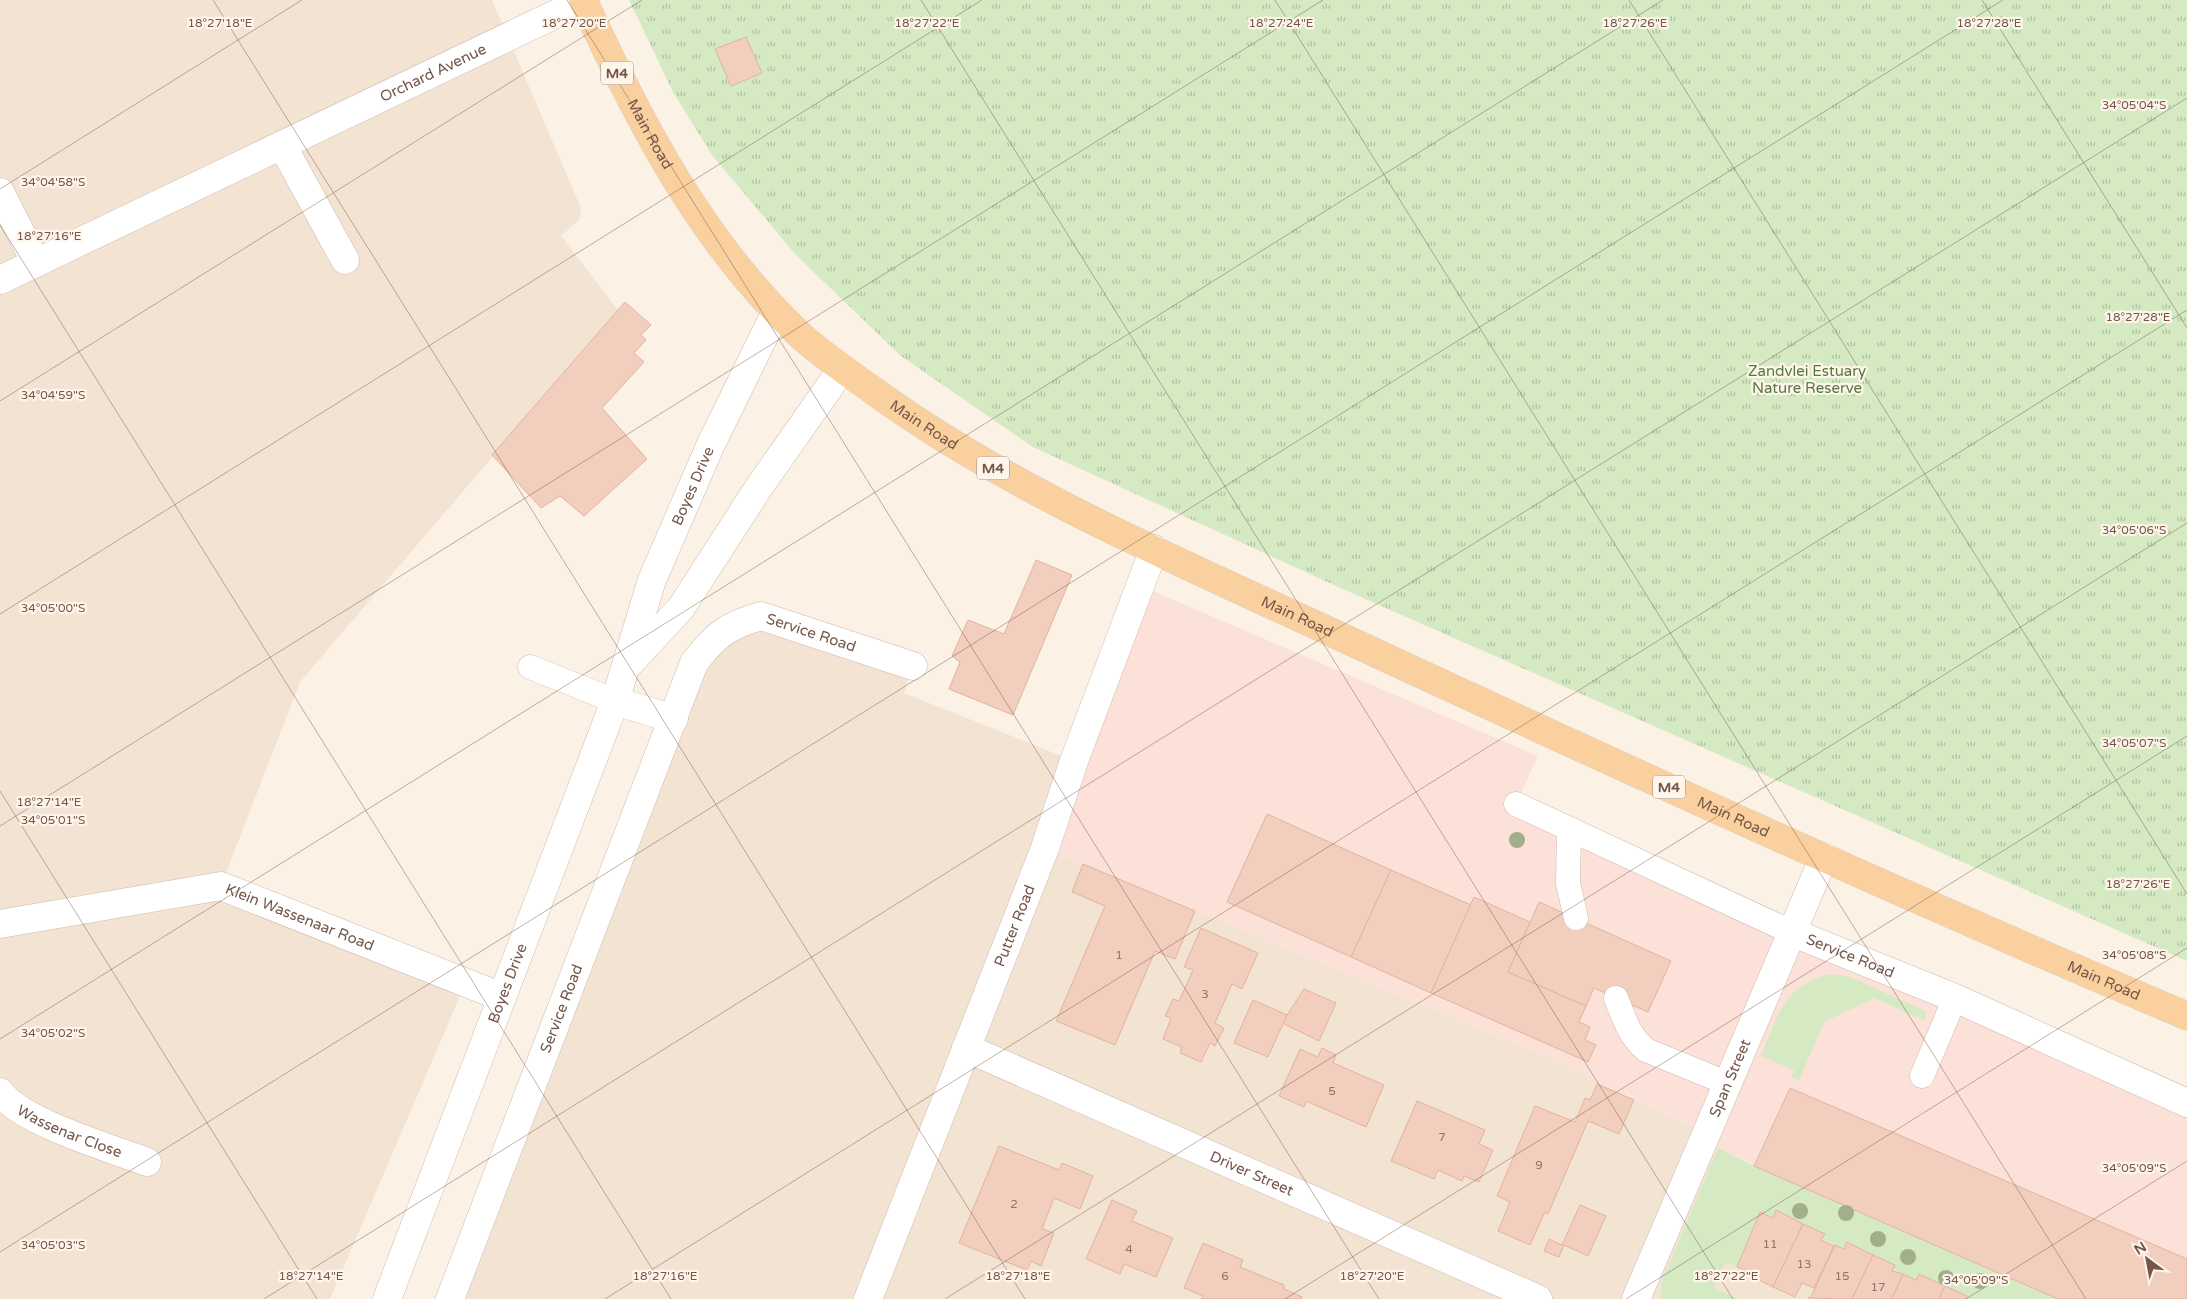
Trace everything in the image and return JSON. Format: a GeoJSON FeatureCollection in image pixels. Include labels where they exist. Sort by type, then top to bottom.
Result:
{"type":"FeatureCollection","features":[{"type":"Feature","properties":{"kind":"main road","name":"Main Road"},"geometry":{"type":"LineString","coordinates":[[583,1],[630,102],[687,198],[716,239],[776,312],[806,340],[842,369],[914,420],[1039,495],[1154,549],[1468,696],[1824,857],[2187,1016]]}},
{"type":"Feature","properties":{"kind":"street","name":"Orchard Avenue"},"geometry":{"type":"LineString","coordinates":[[0,280],[583,1]]}},
{"type":"Feature","properties":{"kind":"street"},"geometry":{"type":"LineString","coordinates":[[282,145],[345,260]]}},
{"type":"Feature","properties":{"kind":"street"},"geometry":{"type":"LineString","coordinates":[[0,192],[36,263]]}},
{"type":"Feature","properties":{"kind":"street","name":"Boyes Drive"},"geometry":{"type":"LineString","coordinates":[[387,1299],[615,701],[652,580],[711,444],[776,312]]}},
{"type":"Feature","properties":{"kind":"street","name":"Boyes Drive"},"geometry":{"type":"LineString","coordinates":[[626,668],[681,608],[759,487],[842,369]]}},
{"type":"Feature","properties":{"kind":"street","name":"Putter Road"},"geometry":{"type":"LineString","coordinates":[[868,1299],[1045,848],[1074,761],[1154,549]]}},
{"type":"Feature","properties":{"kind":"street","name":"Service Road"},"geometry":{"type":"LineString","coordinates":[[450,1299],[694,663],[720,633],[736,623],[761,616],[913,666]]}},
{"type":"Feature","properties":{"kind":"street"},"geometry":{"type":"LineString","coordinates":[[615,701],[674,719]]}},
{"type":"Feature","properties":{"kind":"street","name":"Span Street"},"geometry":{"type":"LineString","coordinates":[[1636,1299],[1729,1084],[1790,932],[1824,857]]}},
{"type":"Feature","properties":{"kind":"street","name":"Klein Wassenaar Road"},"geometry":{"type":"LineString","coordinates":[[0,924],[221,886],[502,997]]}},
{"type":"Feature","properties":{"kind":"street","name":"Service Road"},"geometry":{"type":"LineString","coordinates":[[1790,932],[1955,998],[2187,1103]]}},
{"type":"Feature","properties":{"kind":"street","name":"Driver Street"},"geometry":{"type":"LineString","coordinates":[[966,1048],[1538,1299]]}},
{"type":"Feature","properties":{"kind":"street","name":"Wassenar Close"},"geometry":{"type":"LineString","coordinates":[[0,1092],[6,1100],[29,1116],[147,1162]]}},
{"type":"Feature","properties":{"kind":"lane"},"geometry":{"type":"LineString","coordinates":[[530,667],[615,701]]}},
{"type":"Feature","properties":{"kind":"lane","name":"Service Road"},"geometry":{"type":"LineString","coordinates":[[1516,804],[1790,932]]}},
{"type":"Feature","properties":{"kind":"lane"},"geometry":{"type":"LineString","coordinates":[[1569,830],[1566,865],[1576,918]]}},
{"type":"Feature","properties":{"kind":"lane"},"geometry":{"type":"LineString","coordinates":[[1616,998],[1628,1028],[1636,1041],[1646,1050],[1729,1084]]}},
{"type":"Feature","properties":{"kind":"lane"},"geometry":{"type":"LineString","coordinates":[[1922,1076],[1955,998]]}},
{"type":"Feature","properties":{"kind":"shaded area"},"geometry":{"type":"Polygon","coordinates":[[[0,0],[492,0],[581,208],[580,219],[561,236],[618,310],[300,682],[221,886],[466,982],[330,1299],[0,1299],[0,0]]]}},
{"type":"Feature","properties":{"kind":"shaded area"},"geometry":{"type":"Polygon","coordinates":[[[1141,586],[1538,756],[1516,804],[2187,1103],[2187,1299],[1777,1176],[1718,1148],[1707,1134],[1545,1056],[1045,848],[1141,586]]]}},
{"type":"Feature","properties":{"kind":"shaded area"},"geometry":{"type":"Polygon","coordinates":[[[736,623],[913,666],[904,693],[1074,761],[1045,848],[1545,1056],[1707,1134],[1718,1148],[1754,1166],[2059,1299],[450,1299],[674,719],[736,623]]]}},
{"type":"Feature","properties":{"kind":"green space","name":"Zandvlei Estuary Nature Reserve"},"geometry":{"type":"Polygon","coordinates":[[[629,0],[2187,0],[2187,961],[1345,590],[1033,447],[901,356],[796,255],[712,155],[674,94],[629,0]]]}},
{"type":"Feature","properties":{"kind":"green space"},"geometry":{"type":"Polygon","coordinates":[[[1830,974],[1848,976],[1925,1011],[1926,1021],[1874,998],[1824,1022],[1799,1081],[1791,1077],[1794,1070],[1761,1056],[1784,1004],[1801,987],[1830,974]]]}},
{"type":"Feature","properties":{"kind":"green space"},"geometry":{"type":"Polygon","coordinates":[[[1718,1148],[1754,1166],[2058,1299],[1960,1299],[1761,1212],[1737,1267],[1725,1262],[1714,1288],[1738,1299],[1662,1299],[1661,1284],[1718,1148]]]}},
{"type":"Feature","properties":{"kind":"building"},"geometry":{"type":"Polygon","coordinates":[[[746,37],[762,73],[731,86],[715,49],[746,37]]]}},
{"type":"Feature","properties":{"kind":"building"},"geometry":{"type":"Polygon","coordinates":[[[625,302],[651,325],[641,335],[646,340],[634,353],[644,362],[602,408],[647,459],[584,516],[560,496],[541,508],[492,455],[625,302]]]}},
{"type":"Feature","properties":{"kind":"building"},"geometry":{"type":"Polygon","coordinates":[[[1036,560],[1072,575],[1013,715],[949,689],[960,662],[952,656],[968,620],[1004,634],[1036,560]]]}},
{"type":"Feature","properties":{"kind":"building"},"geometry":{"type":"Polygon","coordinates":[[[1267,814],[1391,870],[1351,957],[1227,902],[1267,814]]]}},
{"type":"Feature","properties":{"kind":"building"},"geometry":{"type":"Polygon","coordinates":[[[1083,864],[1195,911],[1175,959],[1155,951],[1115,1045],[1056,1021],[1105,906],[1072,892],[1083,864]]]}},
{"type":"Feature","properties":{"kind":"building"},"geometry":{"type":"Polygon","coordinates":[[[1391,870],[1471,905],[1431,993],[1351,957],[1391,870]]]}},
{"type":"Feature","properties":{"kind":"building"},"geometry":{"type":"Polygon","coordinates":[[[1474,897],[1530,922],[1508,972],[1586,1006],[1579,1022],[1590,1027],[1585,1040],[1596,1045],[1588,1062],[1431,993],[1474,897]]]}},
{"type":"Feature","properties":{"kind":"building"},"geometry":{"type":"Polygon","coordinates":[[[1539,902],[1671,961],[1648,1012],[1594,988],[1586,1006],[1508,972],[1539,902]]]}},
{"type":"Feature","properties":{"kind":"building"},"geometry":{"type":"Polygon","coordinates":[[[1201,928],[1258,953],[1242,989],[1232,984],[1215,1023],[1224,1028],[1215,1046],[1210,1043],[1201,1062],[1180,1053],[1182,1047],[1163,1039],[1171,1018],[1165,1016],[1173,999],[1179,1001],[1193,970],[1184,967],[1201,928]]]}},
{"type":"Feature","properties":{"kind":"building"},"geometry":{"type":"Polygon","coordinates":[[[1304,989],[1336,1003],[1319,1041],[1282,1023],[1304,989]]]}},
{"type":"Feature","properties":{"kind":"building"},"geometry":{"type":"Polygon","coordinates":[[[1253,1000],[1287,1015],[1268,1057],[1234,1043],[1253,1000]]]}},
{"type":"Feature","properties":{"kind":"building"},"geometry":{"type":"Polygon","coordinates":[[[1322,1048],[1336,1055],[1333,1063],[1384,1085],[1366,1127],[1306,1101],[1304,1107],[1279,1096],[1300,1049],[1318,1057],[1322,1048]]]}},
{"type":"Feature","properties":{"kind":"building"},"geometry":{"type":"Polygon","coordinates":[[[1597,1084],[1634,1100],[1619,1134],[1588,1121],[1548,1214],[1545,1212],[1530,1245],[1498,1231],[1510,1202],[1497,1196],[1535,1106],[1575,1122],[1585,1098],[1590,1100],[1597,1084]]]}},
{"type":"Feature","properties":{"kind":"building"},"geometry":{"type":"Polygon","coordinates":[[[1790,1088],[2187,1259],[2187,1299],[2058,1299],[1754,1166],[1790,1088]]]}},
{"type":"Feature","properties":{"kind":"building"},"geometry":{"type":"Polygon","coordinates":[[[1417,1101],[1485,1130],[1479,1144],[1493,1150],[1479,1182],[1464,1176],[1462,1181],[1438,1170],[1434,1179],[1391,1161],[1417,1101]]]}},
{"type":"Feature","properties":{"kind":"building"},"geometry":{"type":"Polygon","coordinates":[[[999,1146],[1059,1170],[1062,1163],[1093,1176],[1080,1209],[1054,1198],[1042,1229],[1054,1233],[1041,1266],[1031,1261],[1027,1270],[959,1243],[999,1146]]]}},
{"type":"Feature","properties":{"kind":"building"},"geometry":{"type":"Polygon","coordinates":[[[1112,1200],[1137,1211],[1132,1221],[1173,1238],[1156,1277],[1124,1264],[1120,1274],[1086,1259],[1112,1200]]]}},
{"type":"Feature","properties":{"kind":"building"},"geometry":{"type":"Polygon","coordinates":[[[1580,1205],[1606,1216],[1588,1256],[1564,1245],[1559,1257],[1544,1251],[1549,1239],[1562,1245],[1580,1205]]]}},
{"type":"Feature","properties":{"kind":"building"},"geometry":{"type":"Polygon","coordinates":[[[1776,1210],[1803,1224],[1773,1287],[1751,1276],[1752,1273],[1737,1267],[1760,1212],[1773,1218],[1776,1210]]]}},
{"type":"Feature","properties":{"kind":"building"},"geometry":{"type":"Polygon","coordinates":[[[1803,1224],[1825,1234],[1821,1240],[1834,1246],[1814,1288],[1802,1283],[1795,1297],[1773,1287],[1803,1224]]]}},
{"type":"Feature","properties":{"kind":"building"},"geometry":{"type":"Polygon","coordinates":[[[1847,1242],[1873,1255],[1852,1299],[1808,1298],[1811,1297],[1835,1245],[1844,1249],[1847,1242]]]}},
{"type":"Feature","properties":{"kind":"building"},"geometry":{"type":"Polygon","coordinates":[[[1203,1243],[1243,1260],[1240,1267],[1284,1285],[1284,1289],[1302,1297],[1301,1299],[1201,1299],[1203,1296],[1184,1288],[1203,1243]]]}},
{"type":"Feature","properties":{"kind":"building"},"geometry":{"type":"Polygon","coordinates":[[[1873,1255],[1895,1265],[1892,1271],[1903,1274],[1892,1299],[1852,1299],[1873,1255]]]}},
{"type":"Feature","properties":{"kind":"building"},"geometry":{"type":"Polygon","coordinates":[[[1903,1274],[1916,1280],[1919,1274],[1945,1286],[1939,1299],[1892,1299],[1903,1274]]]}},
{"type":"Feature","properties":{"kind":"building"},"geometry":{"type":"Polygon","coordinates":[[[1945,1286],[1967,1296],[1966,1299],[1939,1299],[1945,1286]]]}}]}
